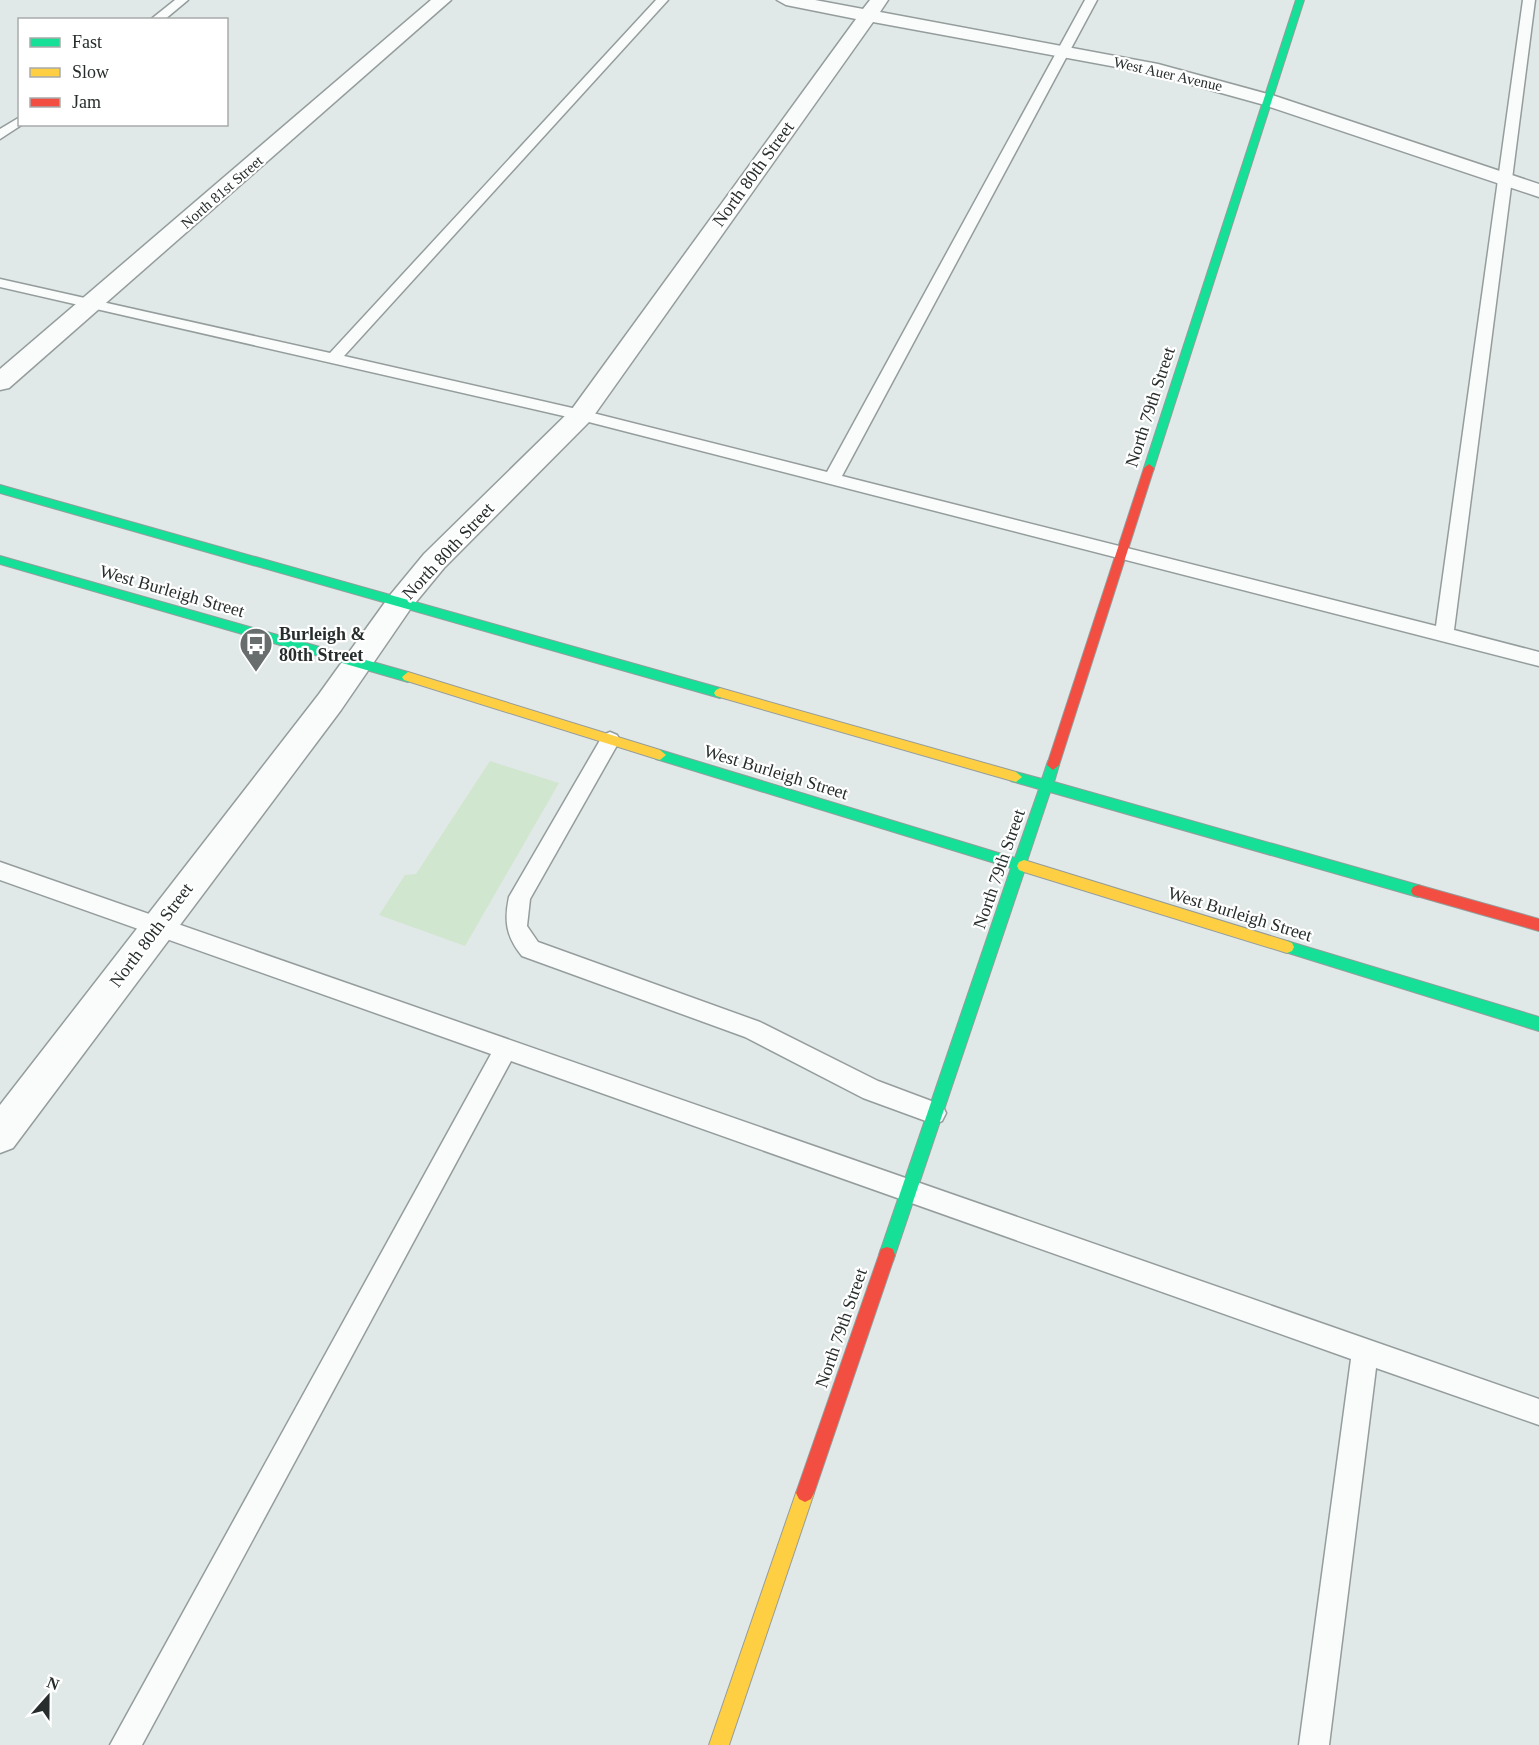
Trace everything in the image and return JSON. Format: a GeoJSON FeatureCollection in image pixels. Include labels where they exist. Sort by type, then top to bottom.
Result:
{"type":"FeatureCollection","features":[{"type":"Feature","properties":{"kind":"main road","name":"North 79th Street"},"geometry":{"type":"LineString","coordinates":[[719,1745],[907,1188],[1020,866],[1300,0]]}},
{"type":"Feature","properties":{"kind":"main road"},"geometry":{"type":"LineString","coordinates":[[0,489],[1539,925]]}},
{"type":"Feature","properties":{"kind":"main road","name":"West Burleigh Street"},"geometry":{"type":"LineString","coordinates":[[0,560],[358,663],[1539,1023]]}},
{"type":"Feature","properties":{"kind":"street","name":"North 81st Street"},"geometry":{"type":"LineString","coordinates":[[0,382],[92,305],[442,0]]}},
{"type":"Feature","properties":{"kind":"street","name":"West Auer Avenue"},"geometry":{"type":"LineString","coordinates":[[786,0],[873,7],[1063,51],[1151,68],[1268,100],[1539,191]]}},
{"type":"Feature","properties":{"kind":"street","name":"North 80th Street"},"geometry":{"type":"LineString","coordinates":[[0,1134],[358,663],[401,601],[434,561],[581,414],[873,7]]}},
{"type":"Feature","properties":{"kind":"lane"},"geometry":{"type":"LineString","coordinates":[[159,18],[182,0]]}},
{"type":"Feature","properties":{"kind":"lane"},"geometry":{"type":"LineString","coordinates":[[333,359],[662,0]]}},
{"type":"Feature","properties":{"kind":"lane"},"geometry":{"type":"LineString","coordinates":[[832,479],[1091,0]]}},
{"type":"Feature","properties":{"kind":"lane"},"geometry":{"type":"LineString","coordinates":[[1444,635],[1529,0]]}},
{"type":"Feature","properties":{"kind":"lane"},"geometry":{"type":"LineString","coordinates":[[0,135],[18,122]]}},
{"type":"Feature","properties":{"kind":"lane"},"geometry":{"type":"LineString","coordinates":[[0,283],[581,414],[1539,660]]}},
{"type":"Feature","properties":{"kind":"lane"},"geometry":{"type":"LineString","coordinates":[[610,740],[520,897],[515,916],[517,934],[530,949],[752,1029],[871,1089],[934,1113]]}},
{"type":"Feature","properties":{"kind":"lane"},"geometry":{"type":"LineString","coordinates":[[0,871],[1539,1412]]}},
{"type":"Feature","properties":{"kind":"lane"},"geometry":{"type":"LineString","coordinates":[[125,1745],[506,1048]]}},
{"type":"Feature","properties":{"kind":"lane"},"geometry":{"type":"LineString","coordinates":[[1314,1745],[1365,1350]]}},
{"type":"Feature","properties":{"kind":"green space"},"geometry":{"type":"Polygon","coordinates":[[[490,761],[559,783],[465,946],[379,915],[405,875],[416,874],[490,761]]]}},
{"type":"Feature","properties":{"kind":"traffic: fast"},"geometry":{"type":"LineString","coordinates":[[1149,468],[1300,0]]}},
{"type":"Feature","properties":{"kind":"traffic: fast"},"geometry":{"type":"LineString","coordinates":[[0,489],[720,693]]}},
{"type":"Feature","properties":{"kind":"traffic: fast"},"geometry":{"type":"LineString","coordinates":[[0,560],[408,677]]}},
{"type":"Feature","properties":{"kind":"traffic: fast"},"geometry":{"type":"LineString","coordinates":[[660,755],[1024,866]]}},
{"type":"Feature","properties":{"kind":"traffic: fast"},"geometry":{"type":"LineString","coordinates":[[887,1255],[1053,765]]}},
{"type":"Feature","properties":{"kind":"traffic: fast"},"geometry":{"type":"LineString","coordinates":[[1016,777],[1418,891]]}},
{"type":"Feature","properties":{"kind":"traffic: fast"},"geometry":{"type":"LineString","coordinates":[[1287,947],[1539,1024]]}},
{"type":"Feature","properties":{"kind":"traffic: slow"},"geometry":{"type":"LineString","coordinates":[[408,677],[660,755]]}},
{"type":"Feature","properties":{"kind":"traffic: slow"},"geometry":{"type":"LineString","coordinates":[[720,693],[1016,777]]}},
{"type":"Feature","properties":{"kind":"traffic: slow"},"geometry":{"type":"LineString","coordinates":[[1024,866],[1287,947]]}},
{"type":"Feature","properties":{"kind":"traffic: slow"},"geometry":{"type":"LineString","coordinates":[[719,1745],[805,1493]]}},
{"type":"Feature","properties":{"kind":"traffic: jam"},"geometry":{"type":"LineString","coordinates":[[1053,765],[1149,468]]}},
{"type":"Feature","properties":{"kind":"traffic: jam"},"geometry":{"type":"LineString","coordinates":[[1418,891],[1539,925]]}},
{"type":"Feature","properties":{"kind":"traffic: jam"},"geometry":{"type":"LineString","coordinates":[[805,1493],[887,1255]]}},
{"type":"Feature","properties":{"kind":"place","name":"Burleigh & 80th Street"},"geometry":{"type":"Point","coordinates":[256,673]}}]}
